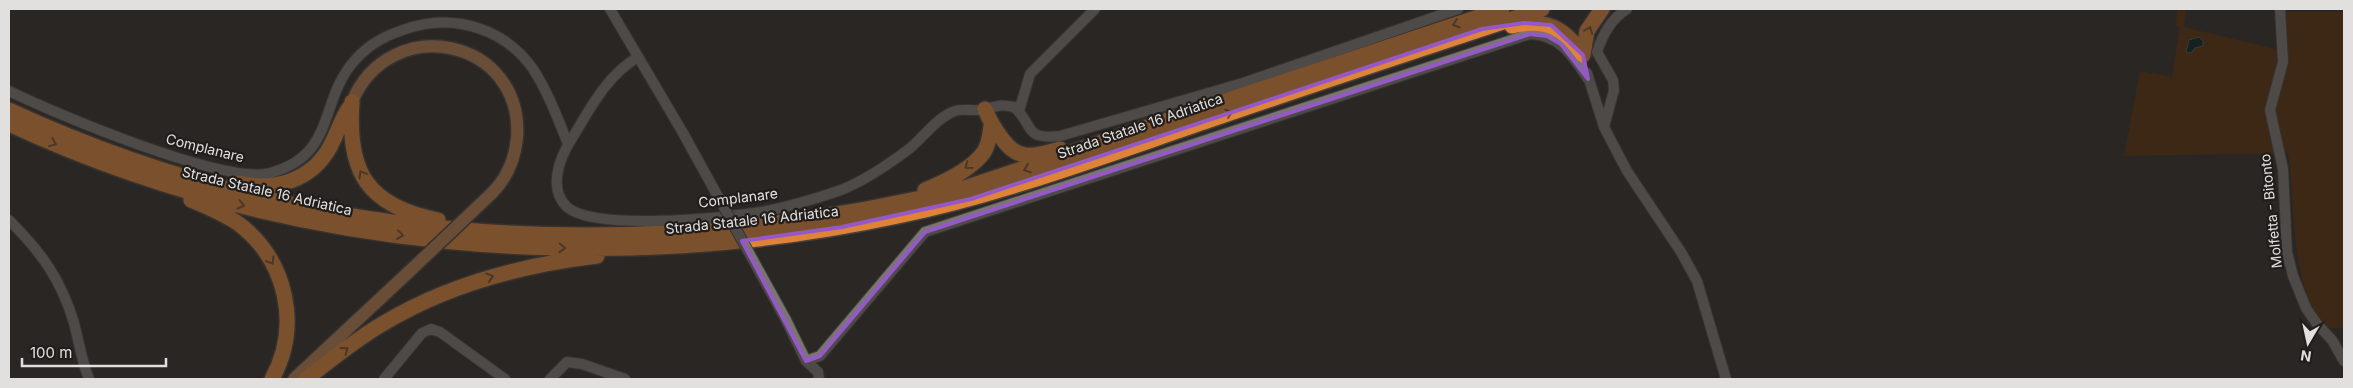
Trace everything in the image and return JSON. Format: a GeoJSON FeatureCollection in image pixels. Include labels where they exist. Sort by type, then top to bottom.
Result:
{"type":"FeatureCollection","features":[{"type":"Feature","properties":{"kind":"highway","name":"Strada Statale 16 Adriatica"},"geometry":{"type":"LineString","coordinates":[[9,110],[118,155],[232,190],[343,215],[438,228],[551,236],[626,236],[727,230],[798,222],[876,209],[993,180],[1502,9]]}},
{"type":"Feature","properties":{"kind":"highway","name":"Strada Statale 16 Adriatica"},"geometry":{"type":"LineString","coordinates":[[9,124],[79,153],[162,182],[225,201],[320,223],[372,232],[461,242],[533,247],[599,248],[701,244],[834,228],[971,199],[1542,9]]}},
{"type":"Feature","properties":{"kind":"highway"},"geometry":{"type":"LineString","coordinates":[[1583,55],[1587,31],[1602,9]]}},
{"type":"Feature","properties":{"kind":"highway"},"geometry":{"type":"LineString","coordinates":[[1482,29],[1504,28],[1524,23],[1551,25],[1563,33],[1583,55]]}},
{"type":"Feature","properties":{"kind":"highway"},"geometry":{"type":"LineString","coordinates":[[118,155],[246,184],[281,185],[302,177],[321,161],[330,148],[352,102]]}},
{"type":"Feature","properties":{"kind":"highway"},"geometry":{"type":"LineString","coordinates":[[352,102],[350,134],[355,160],[369,185],[389,202],[409,212],[430,218],[551,236]]}},
{"type":"Feature","properties":{"kind":"highway"},"geometry":{"type":"LineString","coordinates":[[985,109],[991,126],[1011,151],[1028,156],[1140,132]]}},
{"type":"Feature","properties":{"kind":"highway"},"geometry":{"type":"LineString","coordinates":[[876,209],[945,182],[973,163],[984,152],[991,126]]}},
{"type":"Feature","properties":{"kind":"highway"},"geometry":{"type":"LineString","coordinates":[[79,153],[218,212],[239,225],[258,242],[277,272],[287,304],[285,344],[272,379]]}},
{"type":"Feature","properties":{"kind":"highway"},"geometry":{"type":"LineString","coordinates":[[306,379],[389,320],[466,285],[514,271],[560,261],[701,244]]}},
{"type":"Feature","properties":{"kind":"main road"},"geometry":{"type":"LineString","coordinates":[[294,379],[492,193],[503,180],[512,161],[516,145],[517,122],[514,107],[503,84],[482,61],[467,53],[444,47],[427,46],[408,49],[392,56],[375,68],[363,82],[352,102]]}},
{"type":"Feature","properties":{"kind":"street"},"geometry":{"type":"LineString","coordinates":[[610,9],[683,133],[786,320],[806,361],[818,372],[819,379]]}},
{"type":"Feature","properties":{"kind":"street"},"geometry":{"type":"LineString","coordinates":[[1095,9],[1030,74],[1019,111],[1033,134],[1047,138],[1060,136],[1243,83],[1458,9]]}},
{"type":"Feature","properties":{"kind":"street"},"geometry":{"type":"LineString","coordinates":[[1604,127],[1614,90],[1613,80],[1597,52],[1602,37],[1616,16],[1627,9]]}},
{"type":"Feature","properties":{"kind":"street","name":"Molfetta - Bitonto"},"geometry":{"type":"LineString","coordinates":[[2280,9],[2283,62],[2270,110],[2283,169],[2287,252],[2293,276],[2306,308],[2317,324],[2332,340],[2344,361]]}},
{"type":"Feature","properties":{"kind":"street","name":"Complanare"},"geometry":{"type":"LineString","coordinates":[[9,91],[50,111],[182,158],[235,172],[269,173],[294,164],[318,141],[344,74],[368,46],[392,33],[421,25],[462,23],[479,27],[506,42],[532,68],[552,104],[568,144]]}},
{"type":"Feature","properties":{"kind":"street"},"geometry":{"type":"LineString","coordinates":[[806,361],[820,356],[925,232],[1530,34],[1547,36],[1561,44],[1588,79]]}},
{"type":"Feature","properties":{"kind":"street"},"geometry":{"type":"LineString","coordinates":[[1583,55],[1588,79],[1604,127],[1627,171],[1681,252],[1698,282],[1726,379]]}},
{"type":"Feature","properties":{"kind":"street","name":"Complanare"},"geometry":{"type":"LineString","coordinates":[[638,57],[621,67],[604,86],[568,144],[557,169],[556,179],[560,196],[567,206],[581,214],[621,221],[761,212],[816,199],[846,188],[909,148],[940,119],[956,110],[985,109],[996,104],[1014,107],[1019,111]]}},
{"type":"Feature","properties":{"kind":"street"},"geometry":{"type":"LineString","coordinates":[[9,220],[49,265],[59,280],[74,323],[89,379]]}},
{"type":"Feature","properties":{"kind":"street"},"geometry":{"type":"LineString","coordinates":[[384,379],[422,333],[431,329],[440,332],[505,379]]}},
{"type":"Feature","properties":{"kind":"street"},"geometry":{"type":"LineString","coordinates":[[2332,340],[2344,340]]}},
{"type":"Feature","properties":{"kind":"street"},"geometry":{"type":"LineString","coordinates":[[550,379],[568,362],[582,364],[625,379]]}},
{"type":"Feature","properties":{"kind":"highlighted area"},"geometry":{"type":"Polygon","coordinates":[[[1524,23],[1551,25],[1583,55],[1588,79],[1561,44],[1547,36],[1530,34],[925,232],[820,356],[806,361],[742,241],[842,227],[971,199],[1482,29],[1524,23]]]}},
{"type":"Feature","properties":{"kind":"shaded area"},"geometry":{"type":"Polygon","coordinates":[[[2177,9],[2186,9],[2184,27],[2283,51],[2281,12],[2344,12],[2344,328],[2329,328],[2316,311],[2306,291],[2296,246],[2288,153],[2124,156],[2140,71],[2172,77],[2180,27],[2176,26],[2177,9]]]}},
{"type":"Feature","properties":{"kind":"water"},"geometry":{"type":"Polygon","coordinates":[[[2199,37],[2203,41],[2203,46],[2195,48],[2191,53],[2186,52],[2189,40],[2199,37]]]}}]}
